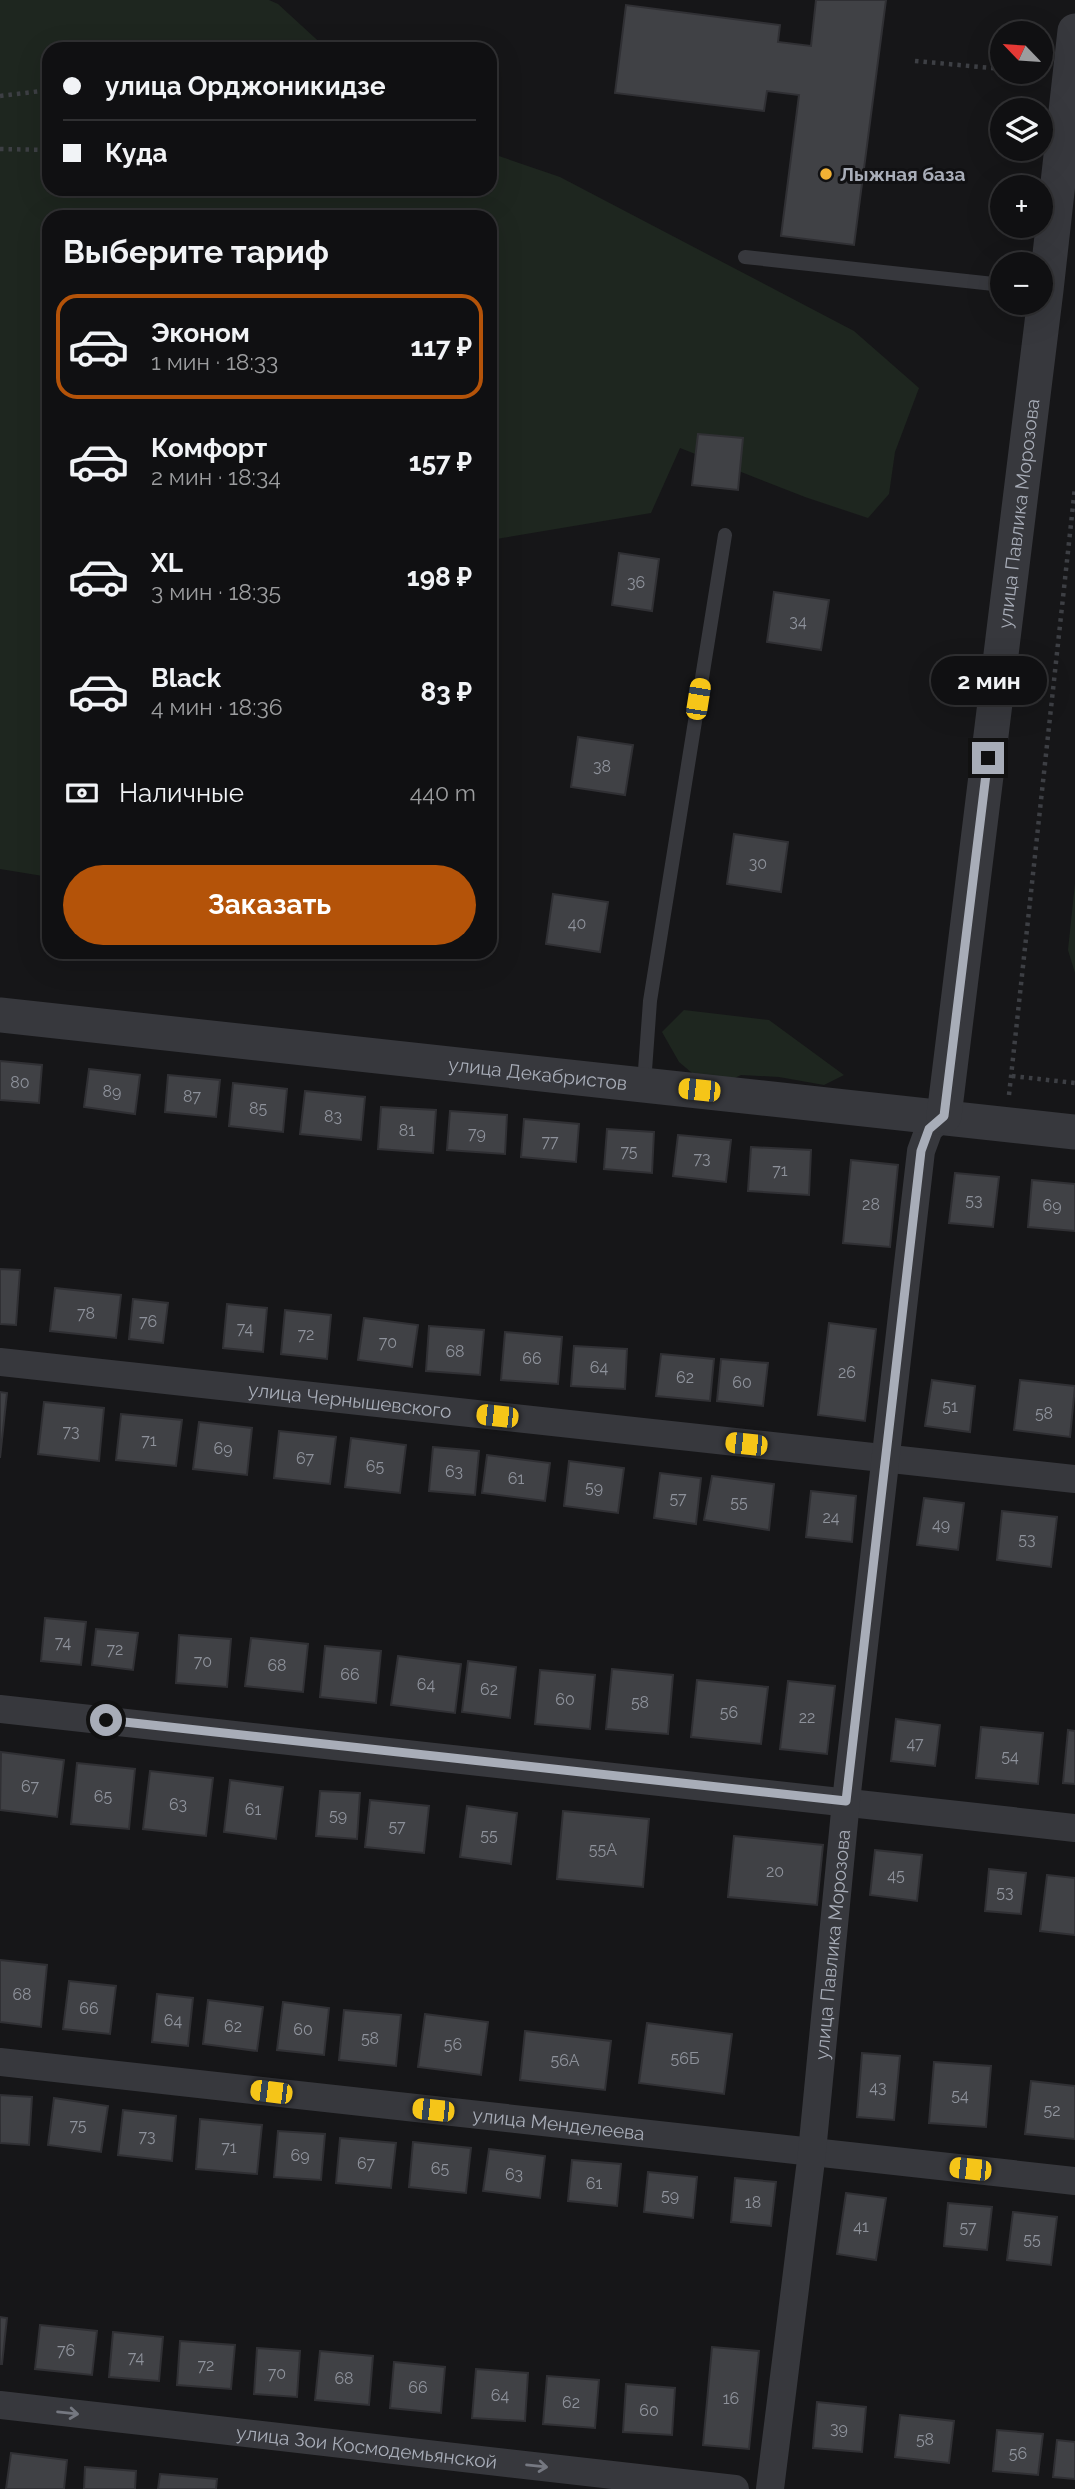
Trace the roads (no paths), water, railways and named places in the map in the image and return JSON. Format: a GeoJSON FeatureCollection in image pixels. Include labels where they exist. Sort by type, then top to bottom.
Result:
{"type":"FeatureCollection","features":[{"type":"Feature","properties":{"kind":"street","name":"улица Павлика Морозова"},"geometry":{"type":"LineString","coordinates":[[1048,252],[1075,31]]}},
{"type":"Feature","properties":{"kind":"street","name":"улица Павлика Морозова"},"geometry":{"type":"LineString","coordinates":[[770,2489],[812,2152],[846,1801],[921,1151],[929,1129],[944,1116],[1040,315]]}},
{"type":"Feature","properties":{"kind":"street","name":"улица Декабристов"},"geometry":{"type":"LineString","coordinates":[[0,1015],[1075,1132]]}},
{"type":"Feature","properties":{"kind":"street","name":"улица Чернышевского"},"geometry":{"type":"LineString","coordinates":[[0,1362],[1075,1479]]}},
{"type":"Feature","properties":{"kind":"street"},"geometry":{"type":"LineString","coordinates":[[0,1709],[1075,1828]]}},
{"type":"Feature","properties":{"kind":"street","name":"улица Менделеева"},"geometry":{"type":"LineString","coordinates":[[0,2062],[1075,2180]]}},
{"type":"Feature","properties":{"kind":"street","name":"улица Зои Космодемьянской"},"geometry":{"type":"LineString","coordinates":[[0,2405],[735,2489]]}},
{"type":"Feature","properties":{"kind":"lane"},"geometry":{"type":"LineString","coordinates":[[745,257],[990,284]]}},
{"type":"Feature","properties":{"kind":"lane"},"geometry":{"type":"LineString","coordinates":[[644,1084],[650,1001],[725,535]]}},
{"type":"Feature","properties":{"kind":"place","name":"Лыжная база"},"geometry":{"type":"Point","coordinates":[826,174]}}]}
